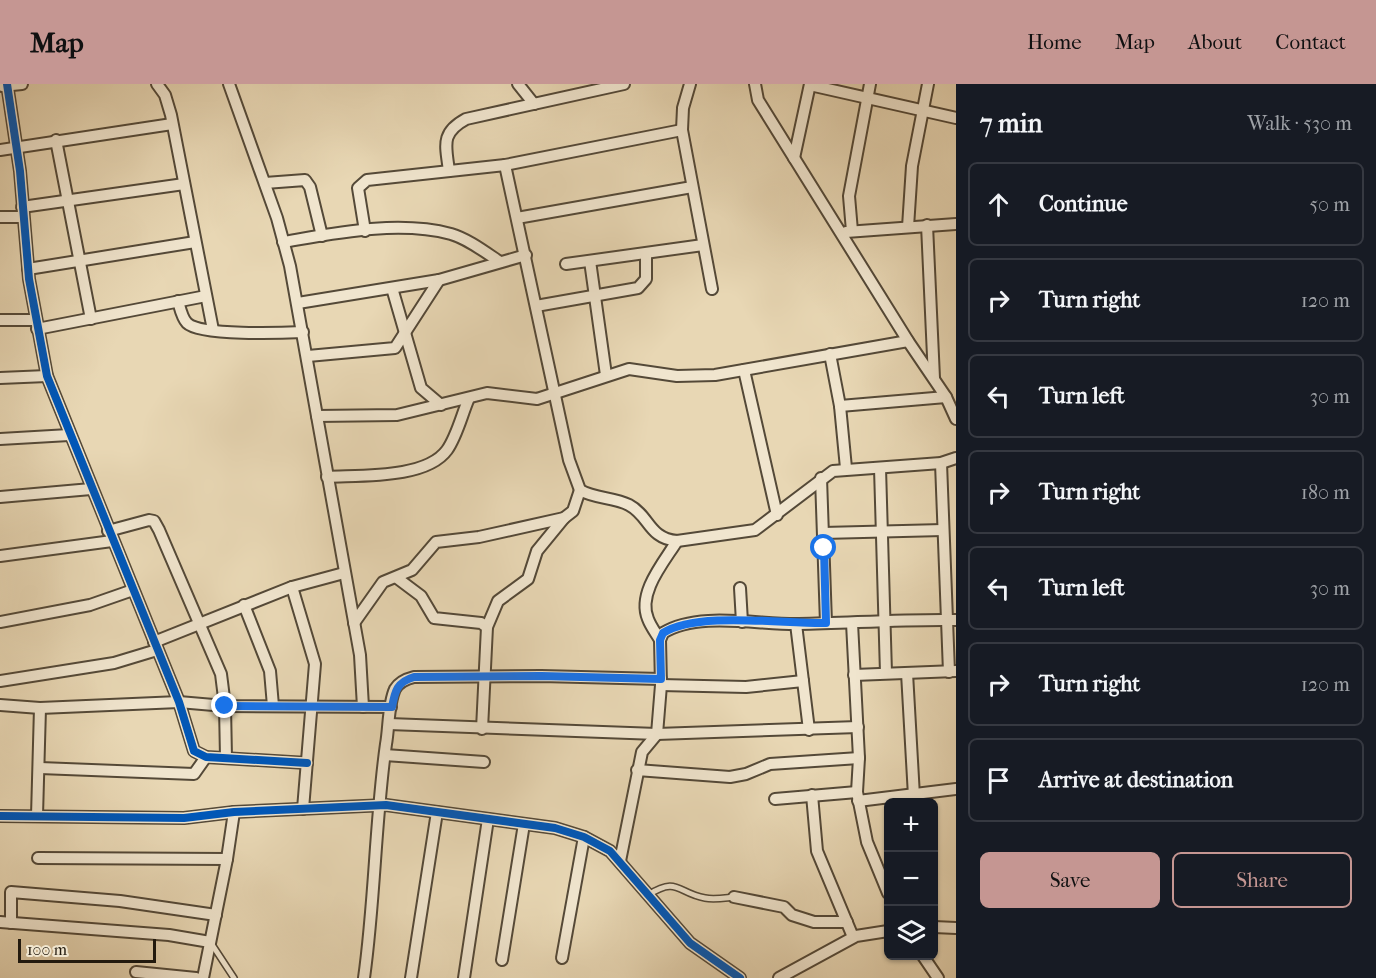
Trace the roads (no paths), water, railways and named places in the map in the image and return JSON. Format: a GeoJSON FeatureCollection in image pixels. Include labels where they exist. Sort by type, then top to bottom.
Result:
{"type":"FeatureCollection","features":[{"type":"Feature","properties":{"kind":"street"},"geometry":{"type":"LineString","coordinates":[[22,84],[5,85],[15,146],[28,269],[47,376],[179,702],[194,751],[206,756],[307,763]]}},
{"type":"Feature","properties":{"kind":"street"},"geometry":{"type":"LineString","coordinates":[[157,84],[165,95],[172,124],[213,330]]}},
{"type":"Feature","properties":{"kind":"street"},"geometry":{"type":"LineString","coordinates":[[229,84],[284,242],[298,303],[362,670],[363,706]]}},
{"type":"Feature","properties":{"kind":"street"},"geometry":{"type":"LineString","coordinates":[[518,84],[534,104]]}},
{"type":"Feature","properties":{"kind":"street"},"geometry":{"type":"LineString","coordinates":[[449,171],[446,140],[452,127],[466,119],[534,104],[578,89],[621,84]]}},
{"type":"Feature","properties":{"kind":"street"},"geometry":{"type":"LineString","coordinates":[[690,84],[683,108],[682,130],[712,289]]}},
{"type":"Feature","properties":{"kind":"street"},"geometry":{"type":"LineString","coordinates":[[755,84],[758,100],[839,232],[946,397],[956,419]]}},
{"type":"Feature","properties":{"kind":"street"},"geometry":{"type":"LineString","coordinates":[[794,158],[810,84],[956,118]]}},
{"type":"Feature","properties":{"kind":"street"},"geometry":{"type":"LineString","coordinates":[[852,231],[849,196],[870,84]]}},
{"type":"Feature","properties":{"kind":"street"},"geometry":{"type":"LineString","coordinates":[[908,227],[912,166],[928,84]]}},
{"type":"Feature","properties":{"kind":"street"},"geometry":{"type":"LineString","coordinates":[[0,150],[172,124]]}},
{"type":"Feature","properties":{"kind":"street"},"geometry":{"type":"LineString","coordinates":[[365,231],[358,194],[360,184],[380,177],[505,165],[682,130]]}},
{"type":"Feature","properties":{"kind":"street"},"geometry":{"type":"LineString","coordinates":[[56,140],[91,319]]}},
{"type":"Feature","properties":{"kind":"street"},"geometry":{"type":"LineString","coordinates":[[482,729],[487,627],[498,601],[528,579],[537,551],[564,518],[573,511],[580,490],[569,460],[505,165]]}},
{"type":"Feature","properties":{"kind":"street"},"geometry":{"type":"LineString","coordinates":[[265,183],[299,178],[308,183],[322,236]]}},
{"type":"Feature","properties":{"kind":"street"},"geometry":{"type":"LineString","coordinates":[[0,217],[68,201],[184,184]]}},
{"type":"Feature","properties":{"kind":"street"},"geometry":{"type":"LineString","coordinates":[[518,218],[692,187]]}},
{"type":"Feature","properties":{"kind":"street"},"geometry":{"type":"LineString","coordinates":[[839,232],[956,224]]}},
{"type":"Feature","properties":{"kind":"street"},"geometry":{"type":"LineString","coordinates":[[927,225],[934,379]]}},
{"type":"Feature","properties":{"kind":"street"},"geometry":{"type":"LineString","coordinates":[[284,242],[365,231],[412,230],[451,234],[500,262]]}},
{"type":"Feature","properties":{"kind":"street"},"geometry":{"type":"LineString","coordinates":[[28,269],[195,242]]}},
{"type":"Feature","properties":{"kind":"street"},"geometry":{"type":"LineString","coordinates":[[566,264],[703,244]]}},
{"type":"Feature","properties":{"kind":"street"},"geometry":{"type":"LineString","coordinates":[[536,306],[627,291],[643,285],[647,273],[646,254]]}},
{"type":"Feature","properties":{"kind":"street"},"geometry":{"type":"LineString","coordinates":[[298,303],[439,280],[526,255]]}},
{"type":"Feature","properties":{"kind":"street"},"geometry":{"type":"LineString","coordinates":[[590,261],[606,375]]}},
{"type":"Feature","properties":{"kind":"street"},"geometry":{"type":"LineString","coordinates":[[308,356],[387,351],[399,346],[439,280]]}},
{"type":"Feature","properties":{"kind":"street"},"geometry":{"type":"LineString","coordinates":[[392,288],[407,333],[421,388],[441,405]]}},
{"type":"Feature","properties":{"kind":"street"},"geometry":{"type":"LineString","coordinates":[[0,320],[36,324],[91,319],[206,296]]}},
{"type":"Feature","properties":{"kind":"street"},"geometry":{"type":"LineString","coordinates":[[178,301],[188,324],[213,330],[303,332]]}},
{"type":"Feature","properties":{"kind":"street"},"geometry":{"type":"LineString","coordinates":[[317,416],[385,416],[487,393],[529,399],[556,395],[606,375],[629,369],[677,376],[715,375],[908,340]]}},
{"type":"Feature","properties":{"kind":"street"},"geometry":{"type":"LineString","coordinates":[[830,354],[840,406],[846,468]]}},
{"type":"Feature","properties":{"kind":"street"},"geometry":{"type":"LineString","coordinates":[[744,370],[777,515]]}},
{"type":"Feature","properties":{"kind":"street"},"geometry":{"type":"LineString","coordinates":[[0,378],[47,376]]}},
{"type":"Feature","properties":{"kind":"street"},"geometry":{"type":"LineString","coordinates":[[840,406],[946,397]]}},
{"type":"Feature","properties":{"kind":"street"},"geometry":{"type":"LineString","coordinates":[[327,477],[398,472],[432,463],[448,448],[469,398]]}},
{"type":"Feature","properties":{"kind":"street"},"geometry":{"type":"LineString","coordinates":[[0,439],[69,435]]}},
{"type":"Feature","properties":{"kind":"street"},"geometry":{"type":"LineString","coordinates":[[580,490],[631,506],[656,534],[665,540],[677,541],[755,530],[833,471],[846,468],[941,463],[956,458]]}},
{"type":"Feature","properties":{"kind":"street"},"geometry":{"type":"LineString","coordinates":[[854,675],[952,671],[941,463]]}},
{"type":"Feature","properties":{"kind":"street"},"geometry":{"type":"LineString","coordinates":[[880,468],[886,674]]}},
{"type":"Feature","properties":{"kind":"street"},"geometry":{"type":"LineString","coordinates":[[821,478],[826,623]]}},
{"type":"Feature","properties":{"kind":"street"},"geometry":{"type":"LineString","coordinates":[[0,497],[91,489]]}},
{"type":"Feature","properties":{"kind":"street"},"geometry":{"type":"LineString","coordinates":[[354,623],[383,582],[397,578],[420,564],[436,542],[470,538],[564,518]]}},
{"type":"Feature","properties":{"kind":"street"},"geometry":{"type":"LineString","coordinates":[[0,556],[110,536],[142,520],[154,521],[221,674],[225,706],[226,758]]}},
{"type":"Feature","properties":{"kind":"street"},"geometry":{"type":"LineString","coordinates":[[823,533],[943,530]]}},
{"type":"Feature","properties":{"kind":"street"},"geometry":{"type":"LineString","coordinates":[[660,640],[648,619],[646,603],[657,574],[677,541]]}},
{"type":"Feature","properties":{"kind":"street"},"geometry":{"type":"LineString","coordinates":[[0,681],[114,663],[292,586],[344,573]]}},
{"type":"Feature","properties":{"kind":"street"},"geometry":{"type":"LineString","coordinates":[[397,578],[402,584],[422,596],[434,618],[481,623],[487,627]]}},
{"type":"Feature","properties":{"kind":"street"},"geometry":{"type":"LineString","coordinates":[[292,586],[314,653],[313,705],[303,809]]}},
{"type":"Feature","properties":{"kind":"street"},"geometry":{"type":"LineString","coordinates":[[740,588],[742,621]]}},
{"type":"Feature","properties":{"kind":"street"},"geometry":{"type":"LineString","coordinates":[[0,622],[90,604],[133,590]]}},
{"type":"Feature","properties":{"kind":"street"},"geometry":{"type":"LineString","coordinates":[[244,605],[270,671],[273,706]]}},
{"type":"Feature","properties":{"kind":"street"},"geometry":{"type":"LineString","coordinates":[[620,861],[642,752],[657,734],[661,682],[660,640],[663,633],[679,626],[742,621],[796,624],[951,620]]}},
{"type":"Feature","properties":{"kind":"street"},"geometry":{"type":"LineString","coordinates":[[852,623],[859,758],[857,796],[867,842],[884,883]]}},
{"type":"Feature","properties":{"kind":"street"},"geometry":{"type":"LineString","coordinates":[[796,624],[809,730]]}},
{"type":"Feature","properties":{"kind":"street"},"geometry":{"type":"LineString","coordinates":[[907,673],[914,796]]}},
{"type":"Feature","properties":{"kind":"street"},"geometry":{"type":"LineString","coordinates":[[364,978],[372,917],[378,806],[395,689],[402,681],[414,677],[483,676],[746,687],[803,681]]}},
{"type":"Feature","properties":{"kind":"street"},"geometry":{"type":"LineString","coordinates":[[0,705],[39,708],[179,702],[225,706],[392,707]]}},
{"type":"Feature","properties":{"kind":"street"},"geometry":{"type":"LineString","coordinates":[[37,816],[40,768],[39,708]]}},
{"type":"Feature","properties":{"kind":"street"},"geometry":{"type":"LineString","coordinates":[[389,724],[657,734],[858,727]]}},
{"type":"Feature","properties":{"kind":"street"},"geometry":{"type":"LineString","coordinates":[[385,755],[484,762]]}},
{"type":"Feature","properties":{"kind":"street"},"geometry":{"type":"LineString","coordinates":[[40,768],[194,774],[206,756]]}},
{"type":"Feature","properties":{"kind":"street"},"geometry":{"type":"LineString","coordinates":[[638,770],[730,777],[746,774],[770,764],[859,758]]}},
{"type":"Feature","properties":{"kind":"street"},"geometry":{"type":"LineString","coordinates":[[775,799],[812,795],[914,796],[956,789]]}},
{"type":"Feature","properties":{"kind":"street"},"geometry":{"type":"LineString","coordinates":[[812,795],[818,851],[853,938]]}},
{"type":"Feature","properties":{"kind":"street"},"geometry":{"type":"LineString","coordinates":[[0,816],[184,818],[234,812],[378,806],[555,828],[584,837],[610,851],[690,943],[740,978]]}},
{"type":"Feature","properties":{"kind":"street"},"geometry":{"type":"LineString","coordinates":[[203,978],[234,812]]}},
{"type":"Feature","properties":{"kind":"street"},"geometry":{"type":"LineString","coordinates":[[411,978],[438,812]]}},
{"type":"Feature","properties":{"kind":"street"},"geometry":{"type":"LineString","coordinates":[[464,978],[488,819]]}},
{"type":"Feature","properties":{"kind":"street"},"geometry":{"type":"LineString","coordinates":[[502,960],[524,824]]}},
{"type":"Feature","properties":{"kind":"street"},"geometry":{"type":"LineString","coordinates":[[562,958],[584,837]]}},
{"type":"Feature","properties":{"kind":"street"},"geometry":{"type":"LineString","coordinates":[[38,858],[227,859]]}},
{"type":"Feature","properties":{"kind":"street"},"geometry":{"type":"LineString","coordinates":[[210,942],[169,935],[5,923],[11,892],[120,901],[216,915]]}},
{"type":"Feature","properties":{"kind":"street"},"geometry":{"type":"LineString","coordinates":[[734,897],[784,907],[792,915],[813,922],[847,922]]}},
{"type":"Feature","properties":{"kind":"street"},"geometry":{"type":"LineString","coordinates":[[938,927],[956,928]]}},
{"type":"Feature","properties":{"kind":"street"},"geometry":{"type":"LineString","coordinates":[[778,978],[853,938],[884,932]]}},
{"type":"Feature","properties":{"kind":"street"},"geometry":{"type":"LineString","coordinates":[[926,960],[938,978]]}},
{"type":"Feature","properties":{"kind":"street"},"geometry":{"type":"LineString","coordinates":[[135,972],[196,978]]}},
{"type":"Feature","properties":{"kind":"lane"},"geometry":{"type":"LineString","coordinates":[[648,896],[660,887],[672,884],[706,898],[734,897]]}},
{"type":"Feature","properties":{"kind":"lane"},"geometry":{"type":"LineString","coordinates":[[210,942],[234,978]]}}]}
